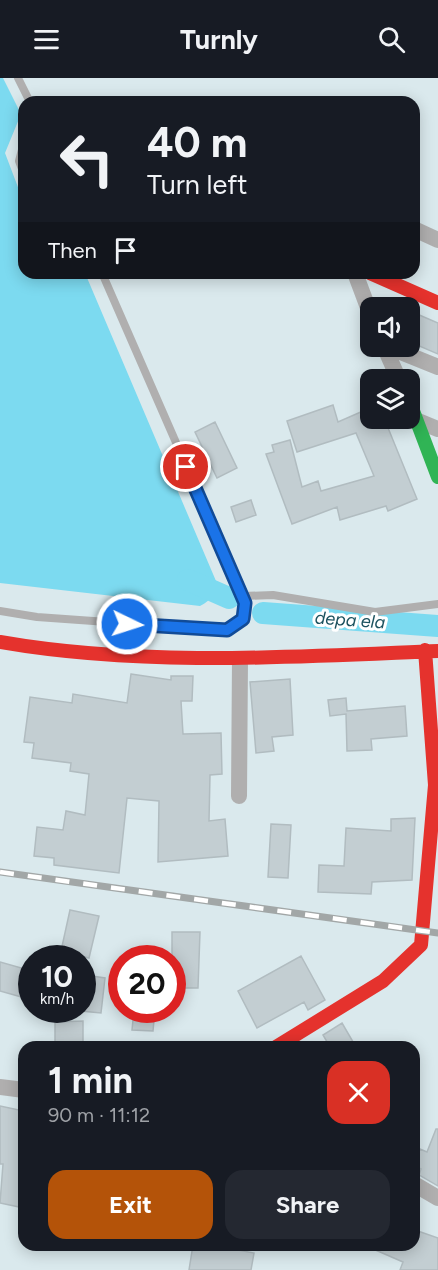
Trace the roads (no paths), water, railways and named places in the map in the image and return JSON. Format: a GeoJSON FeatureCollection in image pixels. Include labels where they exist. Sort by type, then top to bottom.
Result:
{"type":"FeatureCollection","features":[{"type":"Feature","properties":{"kind":"street"},"geometry":{"type":"LineString","coordinates":[[420,232],[438,240]]}},
{"type":"Feature","properties":{"kind":"street"},"geometry":{"type":"LineString","coordinates":[[357,279],[364,297]]}},
{"type":"Feature","properties":{"kind":"street"},"geometry":{"type":"LineString","coordinates":[[384,279],[438,303]]}},
{"type":"Feature","properties":{"kind":"street"},"geometry":{"type":"LineString","coordinates":[[413,357],[438,367]]}},
{"type":"Feature","properties":{"kind":"street"},"geometry":{"type":"LineString","coordinates":[[420,423],[438,429]]}},
{"type":"Feature","properties":{"kind":"street"},"geometry":{"type":"LineString","coordinates":[[420,428],[438,477]]}},
{"type":"Feature","properties":{"kind":"street"},"geometry":{"type":"LineString","coordinates":[[0,642],[46,650],[240,659],[431,651],[435,785],[421,945],[383,981],[286,1041]]}},
{"type":"Feature","properties":{"kind":"street"},"geometry":{"type":"LineString","coordinates":[[239,796],[240,659]]}},
{"type":"Feature","properties":{"kind":"street"},"geometry":{"type":"LineString","coordinates":[[0,1087],[18,1089]]}},
{"type":"Feature","properties":{"kind":"street"},"geometry":{"type":"LineString","coordinates":[[420,1188],[438,1198]]}},
{"type":"Feature","properties":{"kind":"lane"},"geometry":{"type":"LineString","coordinates":[[18,78],[27,96]]}},
{"type":"Feature","properties":{"kind":"lane"},"geometry":{"type":"LineString","coordinates":[[0,610],[37,617],[227,630],[243,619],[245,611],[243,596],[105,279]]}},
{"type":"Feature","properties":{"kind":"lane"},"geometry":{"type":"LineString","coordinates":[[243,596],[273,595],[375,612],[438,604]]}},
{"type":"Feature","properties":{"kind":"water"},"geometry":{"type":"Polygon","coordinates":[[[0,78],[3,78],[18,108],[18,121],[5,153],[18,187],[18,279],[88,279],[216,581],[212,596],[200,606],[0,583],[0,78]]]}},
{"type":"Feature","properties":{"kind":"waterway","name":"depa ela"},"geometry":{"type":"LineString","coordinates":[[188,580],[229,598]]}},
{"type":"Feature","properties":{"kind":"waterway","name":"depa ela"},"geometry":{"type":"LineString","coordinates":[[263,613],[438,626]]}},
{"type":"Feature","properties":{"kind":"railway"},"geometry":{"type":"LineString","coordinates":[[0,872],[438,933]]}}]}
